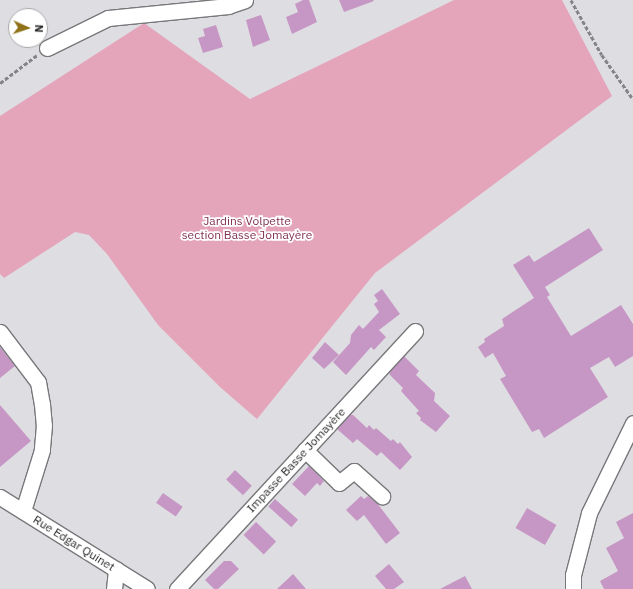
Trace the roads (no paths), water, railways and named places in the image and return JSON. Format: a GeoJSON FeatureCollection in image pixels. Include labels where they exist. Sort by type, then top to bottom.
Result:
{"type":"FeatureCollection","features":[{"type":"Feature","properties":{"kind":"street"},"geometry":{"type":"LineString","coordinates":[[48,48],[108,18],[228,6],[245,0]]}},
{"type":"Feature","properties":{"kind":"street","name":"Impasse Basse Jomayère"},"geometry":{"type":"LineString","coordinates":[[177,589],[415,331]]}},
{"type":"Feature","properties":{"kind":"street"},"geometry":{"type":"LineString","coordinates":[[0,332],[38,382],[42,404],[44,425],[42,450],[23,511]]}},
{"type":"Feature","properties":{"kind":"street"},"geometry":{"type":"LineString","coordinates":[[573,589],[573,576],[589,513],[633,423]]}},
{"type":"Feature","properties":{"kind":"street"},"geometry":{"type":"LineString","coordinates":[[305,450],[339,483],[354,471],[382,496]]}},
{"type":"Feature","properties":{"kind":"street","name":"Rue Edgar Quinet"},"geometry":{"type":"LineString","coordinates":[[0,497],[147,589]]}},
{"type":"Feature","properties":{"kind":"street"},"geometry":{"type":"LineString","coordinates":[[114,589],[116,569]]}},
{"type":"Feature","properties":{"kind":"park label","name":"Jardins Volpette section Basse Jomayère"},"geometry":{"type":"Point","coordinates":[247,228]}}]}
